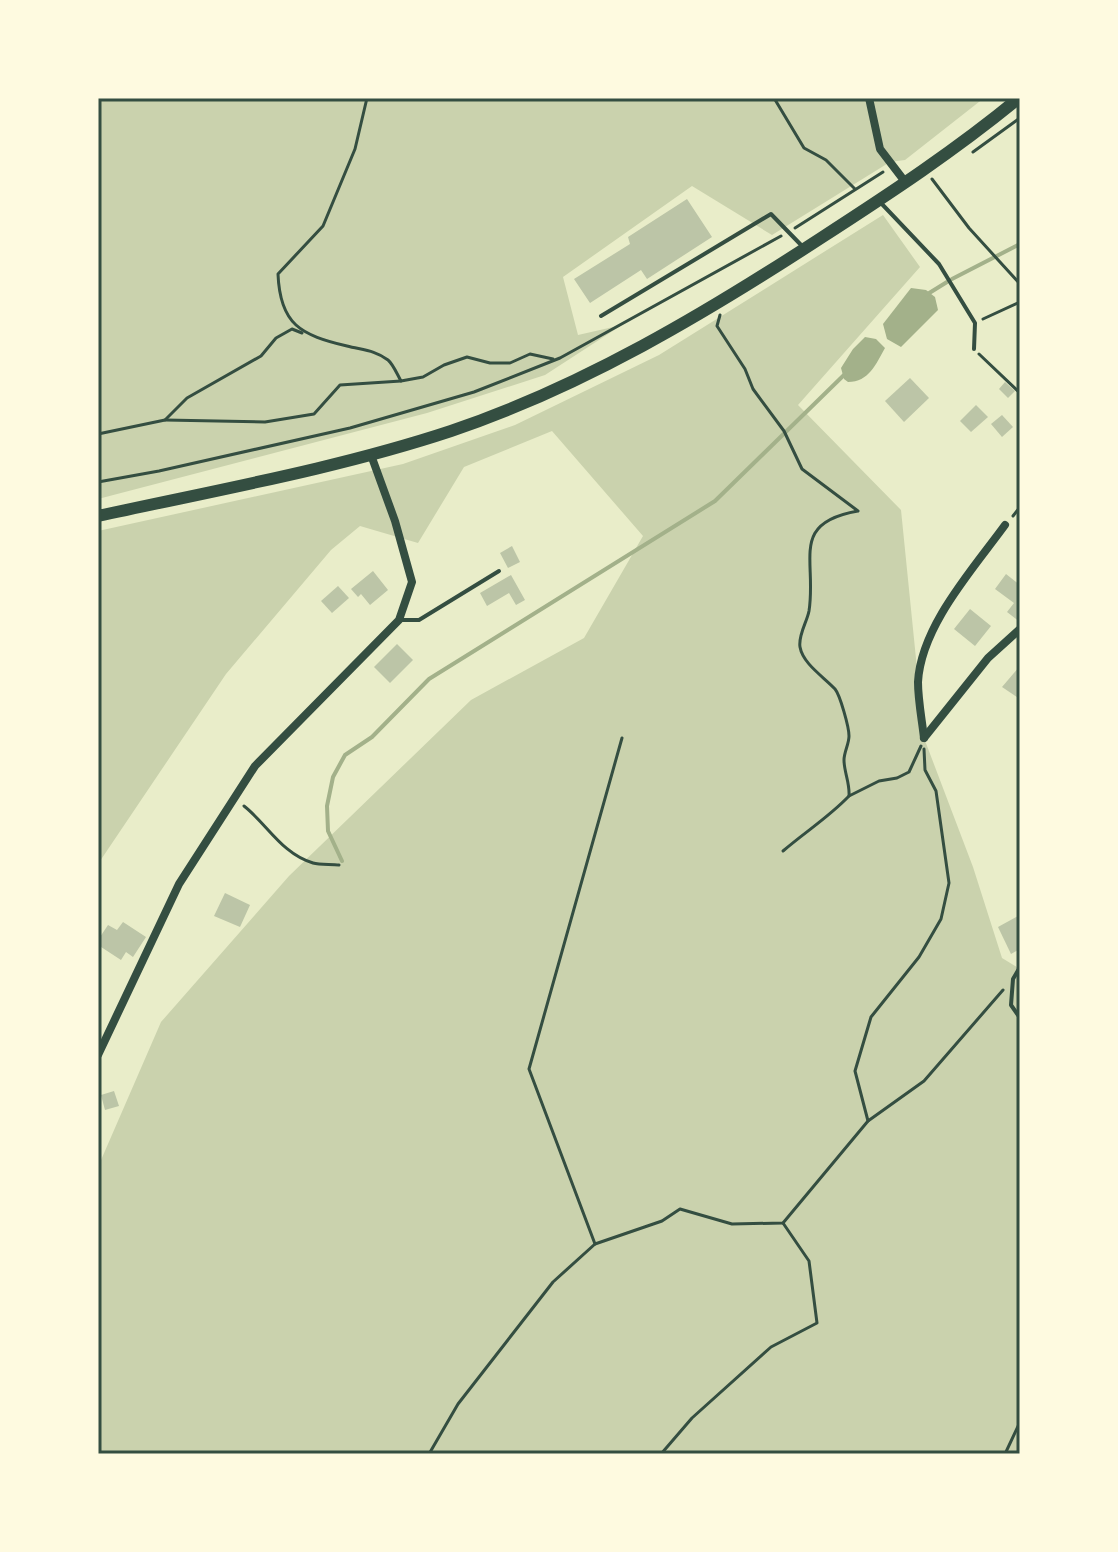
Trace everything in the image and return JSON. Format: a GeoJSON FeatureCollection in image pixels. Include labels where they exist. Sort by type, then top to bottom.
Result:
{"type":"FeatureCollection","features":[{"type":"Feature","properties":{"kind":"main road"},"geometry":{"type":"LineString","coordinates":[[98,516],[267,481],[371,455],[531,401],[693,319],[724,300],[906,183],[1019,98]]}},
{"type":"Feature","properties":{"kind":"street"},"geometry":{"type":"LineString","coordinates":[[869,98],[880,149],[906,183]]}},
{"type":"Feature","properties":{"kind":"street"},"geometry":{"type":"LineString","coordinates":[[98,1055],[179,884],[255,766],[399,620],[412,582],[395,521],[371,455]]}},
{"type":"Feature","properties":{"kind":"street"},"geometry":{"type":"LineString","coordinates":[[924,738],[918,683],[924,648],[940,617],[1005,525]]}},
{"type":"Feature","properties":{"kind":"street"},"geometry":{"type":"LineString","coordinates":[[924,738],[988,658],[1020,629]]}},
{"type":"Feature","properties":{"kind":"lane"},"geometry":{"type":"LineString","coordinates":[[878,201],[939,264],[975,323],[974,349]]}},
{"type":"Feature","properties":{"kind":"lane"},"geometry":{"type":"LineString","coordinates":[[601,316],[771,214],[804,249]]}},
{"type":"Feature","properties":{"kind":"lane"},"geometry":{"type":"LineString","coordinates":[[399,620],[419,620],[499,571]]}},
{"type":"Feature","properties":{"kind":"lane"},"geometry":{"type":"LineString","coordinates":[[1020,967],[1013,979],[1011,1005],[1020,1018]]}},
{"type":"Feature","properties":{"kind":"path"},"geometry":{"type":"LineString","coordinates":[[305,334],[289,318],[279,298],[278,274],[323,226],[355,149],[367,98]]}},
{"type":"Feature","properties":{"kind":"path"},"geometry":{"type":"LineString","coordinates":[[774,98],[804,148],[826,160],[855,190]]}},
{"type":"Feature","properties":{"kind":"path"},"geometry":{"type":"LineString","coordinates":[[98,482],[350,428],[474,392],[560,358],[789,232],[893,166]]}},
{"type":"Feature","properties":{"kind":"path"},"geometry":{"type":"LineString","coordinates":[[925,169],[969,228],[1020,284]]}},
{"type":"Feature","properties":{"kind":"path"},"geometry":{"type":"LineString","coordinates":[[724,300],[717,326],[745,369],[753,389],[785,432],[802,469],[858,511],[836,515],[821,524],[811,540],[809,612],[800,642],[800,650],[840,697],[849,736],[843,759],[850,785],[849,796]]}},
{"type":"Feature","properties":{"kind":"path"},"geometry":{"type":"LineString","coordinates":[[975,323],[1020,302]]}},
{"type":"Feature","properties":{"kind":"path"},"geometry":{"type":"LineString","coordinates":[[165,420],[187,398],[261,356],[276,338],[292,329],[349,347],[370,350],[390,361],[401,381]]}},
{"type":"Feature","properties":{"kind":"path"},"geometry":{"type":"LineString","coordinates":[[974,349],[1020,393]]}},
{"type":"Feature","properties":{"kind":"path"},"geometry":{"type":"LineString","coordinates":[[98,434],[165,420],[265,422],[314,414],[340,385],[423,377],[467,357],[490,363],[510,363],[530,354],[551,360],[560,358]]}},
{"type":"Feature","properties":{"kind":"path"},"geometry":{"type":"LineString","coordinates":[[595,1244],[529,1069],[622,738]]}},
{"type":"Feature","properties":{"kind":"path"},"geometry":{"type":"LineString","coordinates":[[783,851],[813,825],[830,816],[849,796],[879,781],[909,772],[924,738]]}},
{"type":"Feature","properties":{"kind":"path"},"geometry":{"type":"LineString","coordinates":[[868,1121],[855,1071],[871,1017],[919,957],[941,919],[949,883],[936,791],[925,770],[924,738]]}},
{"type":"Feature","properties":{"kind":"path"},"geometry":{"type":"LineString","coordinates":[[234,799],[262,820],[283,847],[313,863],[339,865]]}},
{"type":"Feature","properties":{"kind":"path"},"geometry":{"type":"LineString","coordinates":[[429,1454],[458,1404],[553,1282],[595,1244],[662,1221],[680,1209],[732,1224],[783,1223],[868,1121],[924,1081],[1013,979]]}},
{"type":"Feature","properties":{"kind":"path"},"geometry":{"type":"LineString","coordinates":[[661,1454],[692,1418],[771,1347],[817,1323],[809,1261],[783,1223]]}},
{"type":"Feature","properties":{"kind":"path"},"geometry":{"type":"LineString","coordinates":[[1005,1454],[1020,1422]]}},
{"type":"Feature","properties":{"kind":"shaded area"},"geometry":{"type":"Polygon","coordinates":[[[98,98],[984,98],[905,160],[890,162],[772,235],[692,186],[563,277],[578,335],[622,325],[545,375],[427,413],[98,499],[98,98]]]}},
{"type":"Feature","properties":{"kind":"shaded area"},"geometry":{"type":"Polygon","coordinates":[[[883,215],[920,267],[798,405],[901,510],[924,738],[973,867],[1002,958],[1020,969],[1020,1454],[98,1454],[98,1167],[161,1022],[289,876],[471,700],[584,638],[643,536],[552,431],[464,467],[418,543],[360,526],[331,550],[226,674],[98,864],[98,531],[403,464],[515,425],[659,355],[883,215]]]}},
{"type":"Feature","properties":{"kind":"shaded area"},"geometry":{"type":"Polygon","coordinates":[[[911,288],[926,290],[935,297],[938,310],[901,347],[887,339],[883,324],[911,288]]]}},
{"type":"Feature","properties":{"kind":"shaded area"},"geometry":{"type":"Polygon","coordinates":[[[865,337],[876,339],[885,348],[867,375],[848,382],[841,368],[865,337]]]}},
{"type":"Feature","properties":{"kind":"building"},"geometry":{"type":"Polygon","coordinates":[[[687,199],[712,237],[647,279],[641,270],[590,303],[574,279],[630,244],[628,237],[687,199]]]}},
{"type":"Feature","properties":{"kind":"building"},"geometry":{"type":"Polygon","coordinates":[[[910,378],[929,398],[904,422],[885,401],[910,378]]]}},
{"type":"Feature","properties":{"kind":"building"},"geometry":{"type":"Polygon","coordinates":[[[1005,382],[1015,391],[1008,398],[999,389],[1005,382]]]}},
{"type":"Feature","properties":{"kind":"building"},"geometry":{"type":"Polygon","coordinates":[[[976,405],[988,417],[971,432],[960,421],[976,405]]]}},
{"type":"Feature","properties":{"kind":"building"},"geometry":{"type":"Polygon","coordinates":[[[1002,415],[1013,427],[1002,437],[991,424],[1002,415]]]}},
{"type":"Feature","properties":{"kind":"building"},"geometry":{"type":"Polygon","coordinates":[[[512,546],[520,562],[508,568],[500,553],[512,546]]]}},
{"type":"Feature","properties":{"kind":"building"},"geometry":{"type":"Polygon","coordinates":[[[373,571],[388,590],[370,605],[361,594],[358,597],[351,589],[373,571]]]}},
{"type":"Feature","properties":{"kind":"building"},"geometry":{"type":"Polygon","coordinates":[[[1006,574],[1020,585],[1020,622],[1007,612],[1014,603],[995,589],[1006,574]]]}},
{"type":"Feature","properties":{"kind":"building"},"geometry":{"type":"Polygon","coordinates":[[[511,575],[525,600],[516,605],[509,593],[487,606],[480,593],[511,575]]]}},
{"type":"Feature","properties":{"kind":"building"},"geometry":{"type":"Polygon","coordinates":[[[338,586],[349,598],[332,613],[321,601],[338,586]]]}},
{"type":"Feature","properties":{"kind":"building"},"geometry":{"type":"Polygon","coordinates":[[[970,609],[991,626],[975,646],[954,629],[970,609]]]}},
{"type":"Feature","properties":{"kind":"building"},"geometry":{"type":"Polygon","coordinates":[[[397,644],[413,660],[390,683],[374,667],[397,644]]]}},
{"type":"Feature","properties":{"kind":"building"},"geometry":{"type":"Polygon","coordinates":[[[1020,666],[1020,699],[1002,687],[1020,666]]]}},
{"type":"Feature","properties":{"kind":"building"},"geometry":{"type":"Polygon","coordinates":[[[225,893],[250,905],[240,927],[214,916],[225,893]]]}},
{"type":"Feature","properties":{"kind":"building"},"geometry":{"type":"Polygon","coordinates":[[[1020,915],[1020,949],[1011,954],[998,927],[1020,915]]]}},
{"type":"Feature","properties":{"kind":"building"},"geometry":{"type":"Polygon","coordinates":[[[123,922],[146,937],[133,957],[126,952],[121,960],[98,945],[98,940],[108,925],[117,930],[123,922]]]}},
{"type":"Feature","properties":{"kind":"building"},"geometry":{"type":"Polygon","coordinates":[[[114,1091],[119,1106],[105,1110],[101,1095],[114,1091]]]}},
{"type":"Feature","properties":{"kind":"waterway"},"geometry":{"type":"LineString","coordinates":[[952,279],[1020,244]]}},
{"type":"Feature","properties":{"kind":"waterway"},"geometry":{"type":"LineString","coordinates":[[926,295],[947,282]]}},
{"type":"Feature","properties":{"kind":"waterway"},"geometry":{"type":"LineString","coordinates":[[342,861],[328,831],[327,806],[333,777],[345,755],[372,737],[429,679],[715,501],[845,374]]}}]}
